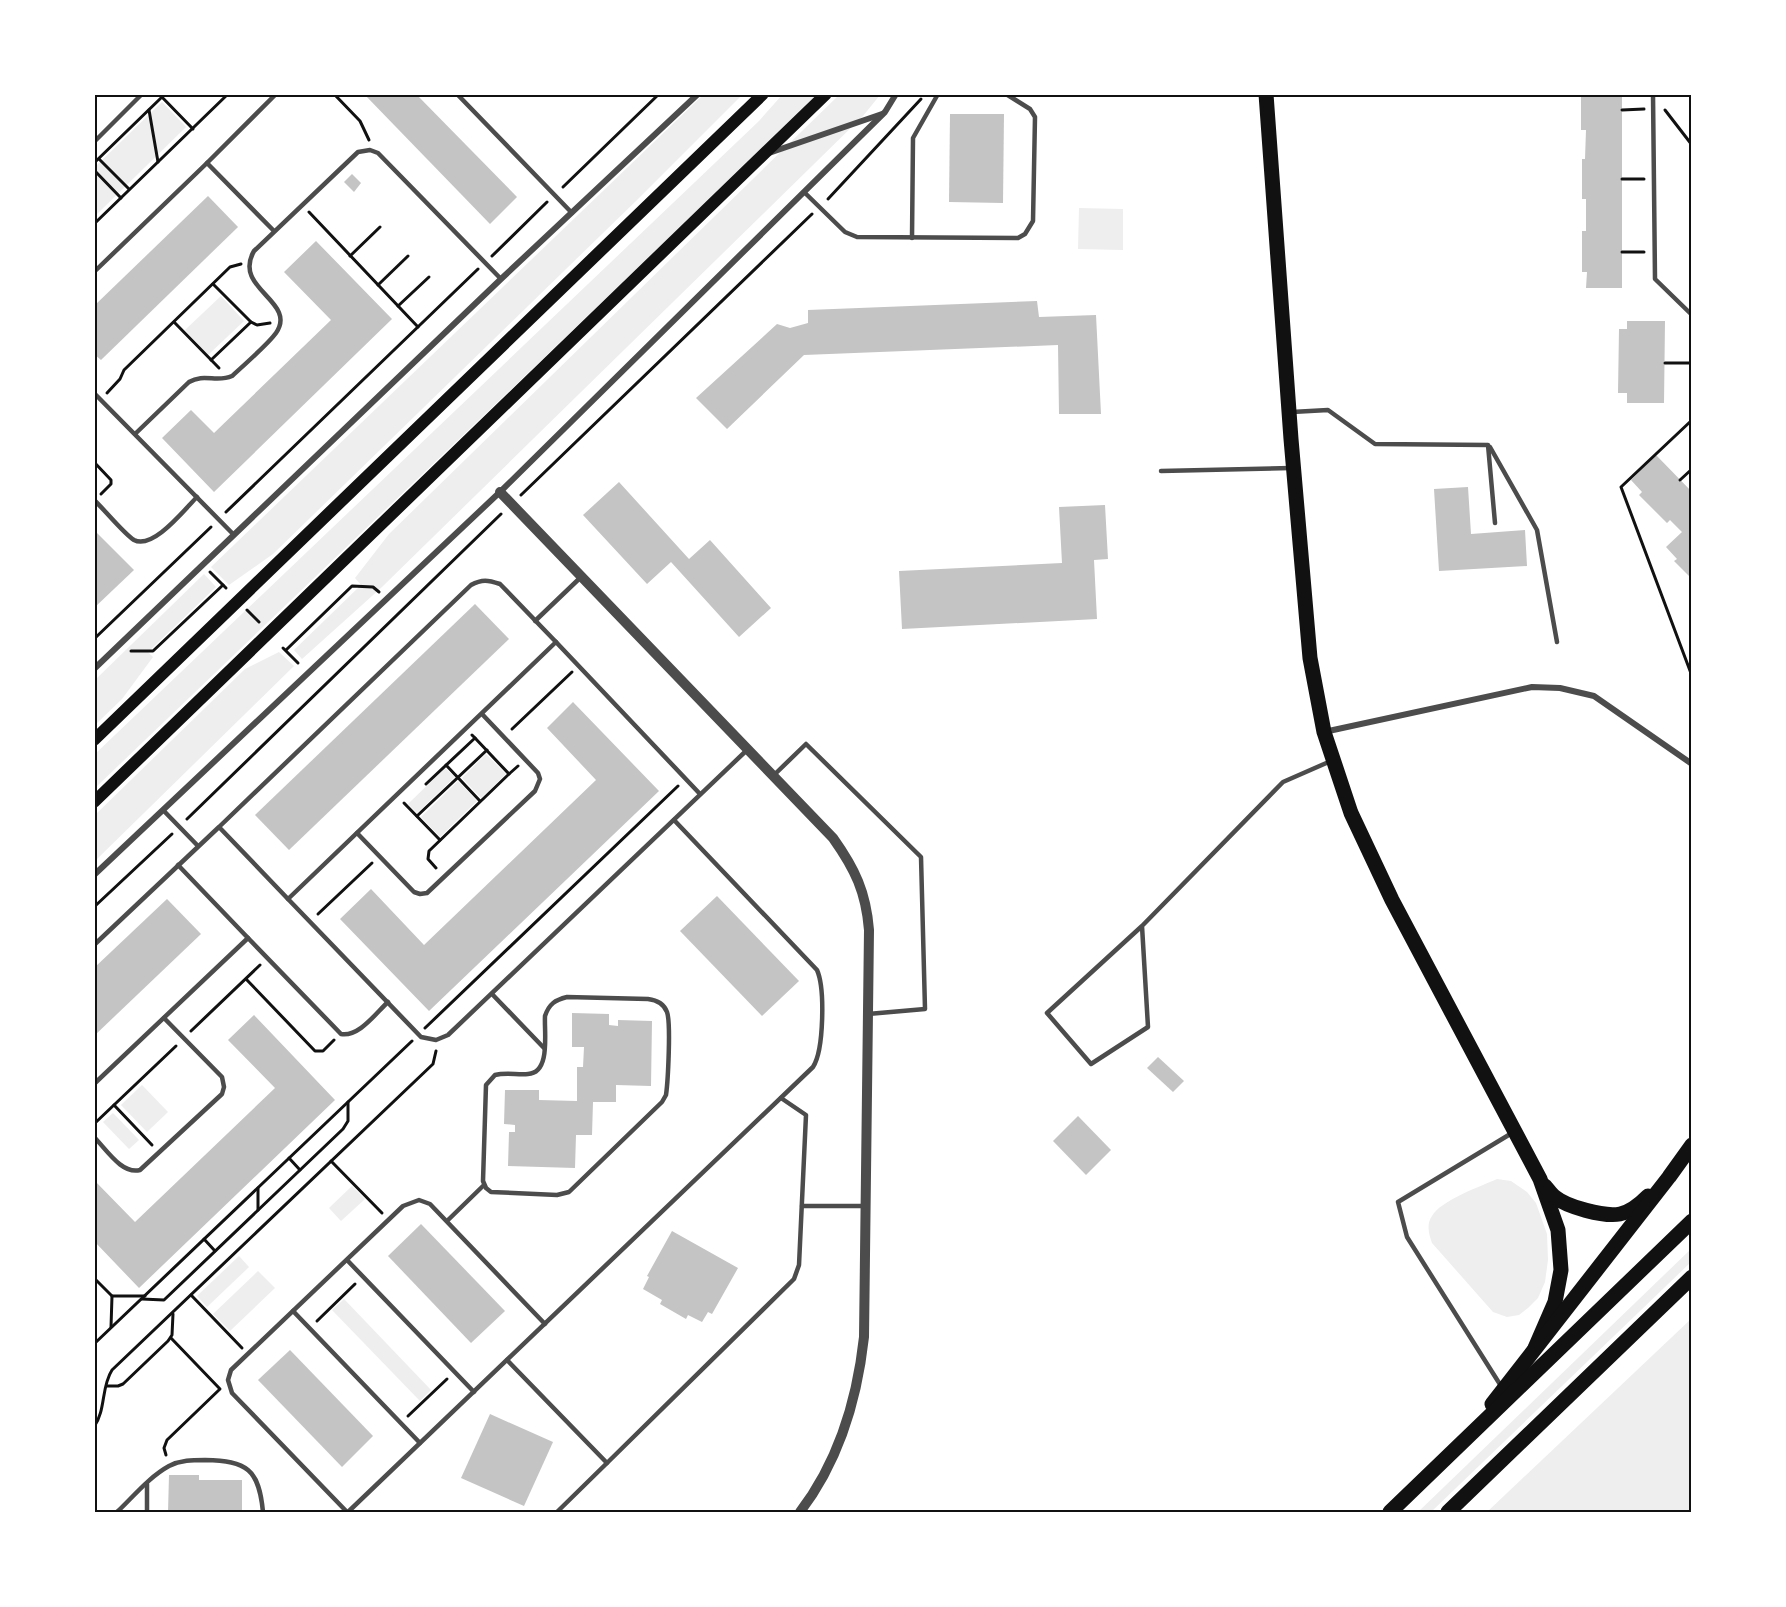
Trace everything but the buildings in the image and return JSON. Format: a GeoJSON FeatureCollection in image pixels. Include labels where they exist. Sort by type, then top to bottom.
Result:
{"type":"FeatureCollection","features":[{"type":"Feature","properties":{"kind":"main road"},"geometry":{"type":"LineString","coordinates":[[94,740],[763,94]]}},
{"type":"Feature","properties":{"kind":"main road"},"geometry":{"type":"LineString","coordinates":[[94,802],[826,94]]}},
{"type":"Feature","properties":{"kind":"main road"},"geometry":{"type":"LineString","coordinates":[[1266,94],[1293,468],[1310,658],[1324,732],[1351,813],[1392,900],[1540,1179],[1558,1230],[1561,1270],[1555,1302],[1535,1348]]}},
{"type":"Feature","properties":{"kind":"main road"},"geometry":{"type":"LineString","coordinates":[[1456,1449],[1669,1178],[1692,1145]]}},
{"type":"Feature","properties":{"kind":"main road"},"geometry":{"type":"LineString","coordinates":[[1540,1179],[1555,1197],[1581,1209],[1597,1213],[1620,1214],[1638,1205],[1669,1178]]}},
{"type":"Feature","properties":{"kind":"main road"},"geometry":{"type":"LineString","coordinates":[[1390,1512],[1692,1221]]}},
{"type":"Feature","properties":{"kind":"main road"},"geometry":{"type":"LineString","coordinates":[[1448,1512],[1692,1277]]}},
{"type":"Feature","properties":{"kind":"street"},"geometry":{"type":"LineString","coordinates":[[94,669],[501,279],[698,94]]}},
{"type":"Feature","properties":{"kind":"street"},"geometry":{"type":"LineString","coordinates":[[94,875],[500,492],[885,112],[896,94]]}},
{"type":"Feature","properties":{"kind":"street"},"geometry":{"type":"LineString","coordinates":[[766,154],[885,112]]}},
{"type":"Feature","properties":{"kind":"street"},"geometry":{"type":"LineString","coordinates":[[500,492],[833,838],[850,862],[866,902],[869,930],[866,1206],[864,1337],[860,1375],[849,1418],[830,1465],[800,1512]]}},
{"type":"Feature","properties":{"kind":"street"},"geometry":{"type":"LineString","coordinates":[[1324,732],[1532,687],[1560,688],[1594,696],[1692,764]]}},
{"type":"Feature","properties":{"kind":"lane"},"geometry":{"type":"LineString","coordinates":[[94,142],[142,94]]}},
{"type":"Feature","properties":{"kind":"lane"},"geometry":{"type":"LineString","coordinates":[[94,272],[276,94]]}},
{"type":"Feature","properties":{"kind":"lane"},"geometry":{"type":"LineString","coordinates":[[457,94],[572,213]]}},
{"type":"Feature","properties":{"kind":"lane"},"geometry":{"type":"LineString","coordinates":[[912,238],[914,138],[938,94]]}},
{"type":"Feature","properties":{"kind":"lane"},"geometry":{"type":"LineString","coordinates":[[804,192],[848,233],[862,238],[1018,238],[1025,234],[1033,221],[1035,117],[1030,109],[1006,94]]}},
{"type":"Feature","properties":{"kind":"lane"},"geometry":{"type":"LineString","coordinates":[[1653,94],[1655,279],[1692,315]]}},
{"type":"Feature","properties":{"kind":"lane"},"geometry":{"type":"LineString","coordinates":[[135,434],[194,379],[206,376],[218,379],[229,377],[276,333],[279,322],[276,305],[252,281],[249,271],[254,251],[358,152],[370,150],[378,153],[501,279]]}},
{"type":"Feature","properties":{"kind":"lane"},"geometry":{"type":"LineString","coordinates":[[207,163],[274,231]]}},
{"type":"Feature","properties":{"kind":"lane"},"geometry":{"type":"LineString","coordinates":[[94,393],[234,535]]}},
{"type":"Feature","properties":{"kind":"lane"},"geometry":{"type":"LineString","coordinates":[[1289,412],[1328,410],[1375,444],[1488,445]]}},
{"type":"Feature","properties":{"kind":"lane"},"geometry":{"type":"LineString","coordinates":[[1488,445],[1496,523]]}},
{"type":"Feature","properties":{"kind":"lane"},"geometry":{"type":"LineString","coordinates":[[1488,445],[1537,530],[1557,642]]}},
{"type":"Feature","properties":{"kind":"lane"},"geometry":{"type":"LineString","coordinates":[[1161,471],[1293,468]]}},
{"type":"Feature","properties":{"kind":"lane"},"geometry":{"type":"LineString","coordinates":[[95,500],[133,539],[144,542],[156,537],[197,498]]}},
{"type":"Feature","properties":{"kind":"lane"},"geometry":{"type":"LineString","coordinates":[[535,621],[581,576]]}},
{"type":"Feature","properties":{"kind":"lane"},"geometry":{"type":"LineString","coordinates":[[94,945],[471,585],[479,581],[489,580],[500,584],[700,794]]}},
{"type":"Feature","properties":{"kind":"lane"},"geometry":{"type":"LineString","coordinates":[[288,899],[556,642]]}},
{"type":"Feature","properties":{"kind":"lane"},"geometry":{"type":"LineString","coordinates":[[357,833],[414,892],[427,893],[445,877],[539,785],[538,773],[482,714]]}},
{"type":"Feature","properties":{"kind":"lane"},"geometry":{"type":"LineString","coordinates":[[773,775],[806,744],[921,857],[925,1009],[868,1014]]}},
{"type":"Feature","properties":{"kind":"lane"},"geometry":{"type":"LineString","coordinates":[[219,826],[418,1034],[428,1040],[436,1040],[448,1035],[492,994],[747,749]]}},
{"type":"Feature","properties":{"kind":"lane"},"geometry":{"type":"LineString","coordinates":[[1142,926],[1148,1027],[1091,1064],[1047,1013],[1142,926],[1282,782],[1334,760]]}},
{"type":"Feature","properties":{"kind":"lane"},"geometry":{"type":"LineString","coordinates":[[163,810],[198,846]]}},
{"type":"Feature","properties":{"kind":"lane"},"geometry":{"type":"LineString","coordinates":[[545,1324],[430,1204],[419,1200],[408,1203],[388,1220],[248,1354],[229,1375],[229,1387],[232,1393],[347,1512],[474,1392],[507,1360],[545,1324],[813,1067],[820,1053],[822,990],[820,976],[814,965],[674,820]]}},
{"type":"Feature","properties":{"kind":"lane"},"geometry":{"type":"LineString","coordinates":[[178,865],[341,1034],[348,1035],[357,1031],[388,1002]]}},
{"type":"Feature","properties":{"kind":"lane"},"geometry":{"type":"LineString","coordinates":[[94,1084],[248,938]]}},
{"type":"Feature","properties":{"kind":"lane"},"geometry":{"type":"LineString","coordinates":[[492,994],[544,1048]]}},
{"type":"Feature","properties":{"kind":"lane"},"geometry":{"type":"LineString","coordinates":[[447,1221],[484,1185],[486,1085],[491,1078],[500,1073],[537,1072],[543,1063],[545,1016],[555,1001],[567,997],[653,1000],[663,1006],[668,1021],[665,1099],[569,1192],[557,1195],[495,1193],[484,1185]]}},
{"type":"Feature","properties":{"kind":"lane"},"geometry":{"type":"LineString","coordinates":[[94,1137],[125,1169],[140,1170],[222,1094],[224,1087],[222,1077],[164,1018]]}},
{"type":"Feature","properties":{"kind":"lane"},"geometry":{"type":"LineString","coordinates":[[557,1512],[794,1279],[799,1265],[806,1115],[781,1098]]}},
{"type":"Feature","properties":{"kind":"lane"},"geometry":{"type":"LineString","coordinates":[[1503,1389],[1407,1237],[1398,1202],[1515,1132]]}},
{"type":"Feature","properties":{"kind":"lane"},"geometry":{"type":"LineString","coordinates":[[802,1206],[866,1206]]}},
{"type":"Feature","properties":{"kind":"lane"},"geometry":{"type":"LineString","coordinates":[[347,1260],[474,1392]]}},
{"type":"Feature","properties":{"kind":"lane"},"geometry":{"type":"LineString","coordinates":[[293,1311],[420,1443]]}},
{"type":"Feature","properties":{"kind":"lane"},"geometry":{"type":"LineString","coordinates":[[507,1360],[607,1463]]}},
{"type":"Feature","properties":{"kind":"lane"},"geometry":{"type":"LineString","coordinates":[[117,1512],[171,1465],[187,1460],[229,1460],[251,1473],[257,1480],[261,1490],[263,1512]]}},
{"type":"Feature","properties":{"kind":"lane"},"geometry":{"type":"LineString","coordinates":[[147,1484],[147,1512]]}},
{"type":"Feature","properties":{"kind":"path"},"geometry":{"type":"LineString","coordinates":[[94,224],[228,94]]}},
{"type":"Feature","properties":{"kind":"path"},"geometry":{"type":"LineString","coordinates":[[334,94],[360,121],[366,131],[370,150]]}},
{"type":"Feature","properties":{"kind":"path"},"geometry":{"type":"LineString","coordinates":[[94,639],[659,94]]}},
{"type":"Feature","properties":{"kind":"path"},"geometry":{"type":"LineString","coordinates":[[94,163],[161,96],[193,129]]}},
{"type":"Feature","properties":{"kind":"path"},"geometry":{"type":"LineString","coordinates":[[1660,103],[1692,145]]}},
{"type":"Feature","properties":{"kind":"path"},"geometry":{"type":"LineString","coordinates":[[1622,110],[1653,109]]}},
{"type":"Feature","properties":{"kind":"path"},"geometry":{"type":"LineString","coordinates":[[149,110],[158,162]]}},
{"type":"Feature","properties":{"kind":"path"},"geometry":{"type":"LineString","coordinates":[[99,159],[130,190]]}},
{"type":"Feature","properties":{"kind":"path"},"geometry":{"type":"LineString","coordinates":[[94,170],[122,198]]}},
{"type":"Feature","properties":{"kind":"path"},"geometry":{"type":"LineString","coordinates":[[1622,179],[1654,179]]}},
{"type":"Feature","properties":{"kind":"path"},"geometry":{"type":"LineString","coordinates":[[301,205],[418,327]]}},
{"type":"Feature","properties":{"kind":"path"},"geometry":{"type":"LineString","coordinates":[[350,256],[380,227]]}},
{"type":"Feature","properties":{"kind":"path"},"geometry":{"type":"LineString","coordinates":[[1622,252],[1654,252]]}},
{"type":"Feature","properties":{"kind":"path"},"geometry":{"type":"LineString","coordinates":[[378,285],[408,256]]}},
{"type":"Feature","properties":{"kind":"path"},"geometry":{"type":"LineString","coordinates":[[101,399],[120,380],[124,370],[230,267],[249,264]]}},
{"type":"Feature","properties":{"kind":"path"},"geometry":{"type":"LineString","coordinates":[[398,306],[429,277]]}},
{"type":"Feature","properties":{"kind":"path"},"geometry":{"type":"LineString","coordinates":[[213,284],[251,322],[256,324],[279,322]]}},
{"type":"Feature","properties":{"kind":"path"},"geometry":{"type":"LineString","coordinates":[[174,322],[229,377]]}},
{"type":"Feature","properties":{"kind":"path"},"geometry":{"type":"LineString","coordinates":[[212,360],[251,322]]}},
{"type":"Feature","properties":{"kind":"path"},"geometry":{"type":"LineString","coordinates":[[1665,363],[1692,363]]}},
{"type":"Feature","properties":{"kind":"path"},"geometry":{"type":"LineString","coordinates":[[1692,420],[1621,487],[1692,676]]}},
{"type":"Feature","properties":{"kind":"path"},"geometry":{"type":"LineString","coordinates":[[94,433],[94,438]]}},
{"type":"Feature","properties":{"kind":"path"},"geometry":{"type":"LineString","coordinates":[[94,462],[112,482],[95,500]]}},
{"type":"Feature","properties":{"kind":"path"},"geometry":{"type":"LineString","coordinates":[[1680,480],[1692,469]]}},
{"type":"Feature","properties":{"kind":"path"},"geometry":{"type":"LineString","coordinates":[[121,644],[129,651],[153,651],[224,587],[208,570]]}},
{"type":"Feature","properties":{"kind":"path"},"geometry":{"type":"LineString","coordinates":[[298,663],[285,649],[352,586],[373,587],[400,613]]}},
{"type":"Feature","properties":{"kind":"path"},"geometry":{"type":"LineString","coordinates":[[246,609],[262,626]]}},
{"type":"Feature","properties":{"kind":"path"},"geometry":{"type":"LineString","coordinates":[[504,737],[578,666]]}},
{"type":"Feature","properties":{"kind":"path"},"geometry":{"type":"LineString","coordinates":[[475,738],[510,774]]}},
{"type":"Feature","properties":{"kind":"path"},"geometry":{"type":"LineString","coordinates":[[417,816],[487,750]]}},
{"type":"Feature","properties":{"kind":"path"},"geometry":{"type":"LineString","coordinates":[[445,877],[427,856],[429,851],[525,759]]}},
{"type":"Feature","properties":{"kind":"path"},"geometry":{"type":"LineString","coordinates":[[446,765],[481,801]]}},
{"type":"Feature","properties":{"kind":"path"},"geometry":{"type":"LineString","coordinates":[[94,1344],[686,778]]}},
{"type":"Feature","properties":{"kind":"path"},"geometry":{"type":"LineString","coordinates":[[397,795],[440,840]]}},
{"type":"Feature","properties":{"kind":"path"},"geometry":{"type":"LineString","coordinates":[[310,922],[379,856]]}},
{"type":"Feature","properties":{"kind":"path"},"geometry":{"type":"LineString","coordinates":[[246,979],[315,1051],[323,1051],[341,1034]]}},
{"type":"Feature","properties":{"kind":"path"},"geometry":{"type":"LineString","coordinates":[[94,1427],[99,1419],[112,1370],[433,1064],[436,1040]]}},
{"type":"Feature","properties":{"kind":"path"},"geometry":{"type":"LineString","coordinates":[[94,1278],[112,1296],[164,1300],[346,1125],[348,1102]]}},
{"type":"Feature","properties":{"kind":"path"},"geometry":{"type":"LineString","coordinates":[[114,1105],[159,1153]]}},
{"type":"Feature","properties":{"kind":"path"},"geometry":{"type":"LineString","coordinates":[[289,1158],[301,1170]]}},
{"type":"Feature","properties":{"kind":"path"},"geometry":{"type":"LineString","coordinates":[[331,1161],[388,1220]]}},
{"type":"Feature","properties":{"kind":"path"},"geometry":{"type":"LineString","coordinates":[[258,1188],[258,1212]]}},
{"type":"Feature","properties":{"kind":"path"},"geometry":{"type":"LineString","coordinates":[[204,1239],[216,1252]]}},
{"type":"Feature","properties":{"kind":"path"},"geometry":{"type":"LineString","coordinates":[[309,1328],[363,1276]]}},
{"type":"Feature","properties":{"kind":"path"},"geometry":{"type":"LineString","coordinates":[[191,1295],[248,1354]]}},
{"type":"Feature","properties":{"kind":"path"},"geometry":{"type":"LineString","coordinates":[[111,1329],[112,1296]]}},
{"type":"Feature","properties":{"kind":"path"},"geometry":{"type":"LineString","coordinates":[[106,1386],[123,1384],[171,1338],[173,1312]]}},
{"type":"Feature","properties":{"kind":"path"},"geometry":{"type":"LineString","coordinates":[[171,1338],[220,1389],[167,1440],[164,1448],[171,1465]]}},
{"type":"Feature","properties":{"kind":"path"},"geometry":{"type":"LineString","coordinates":[[400,1423],[454,1372]]}},
{"type":"Feature","properties":{"kind":"shaded area"},"geometry":{"type":"Polygon","coordinates":[[[703,95],[742,95],[273,554],[229,585],[211,567],[703,95]]]}},
{"type":"Feature","properties":{"kind":"shaded area"},"geometry":{"type":"Polygon","coordinates":[[[782,95],[818,95],[95,788],[94,755],[759,121],[782,95]]]}},
{"type":"Feature","properties":{"kind":"shaded area"},"geometry":{"type":"Polygon","coordinates":[[[839,95],[880,95],[863,116],[382,587],[302,659],[294,650],[361,585],[355,578],[389,534],[839,95]]]}},
{"type":"Feature","properties":{"kind":"shaded area"},"geometry":{"type":"Polygon","coordinates":[[[162,102],[186,127],[95,216],[95,167],[162,102]]]}},
{"type":"Feature","properties":{"kind":"shaded area"},"geometry":{"type":"Polygon","coordinates":[[[1079,208],[1123,209],[1123,250],[1078,249],[1079,208]]]}},
{"type":"Feature","properties":{"kind":"shaded area"},"geometry":{"type":"Polygon","coordinates":[[[221,296],[244,321],[208,355],[185,330],[221,296]]]}},
{"type":"Feature","properties":{"kind":"shaded area"},"geometry":{"type":"Polygon","coordinates":[[[204,574],[216,587],[148,652],[153,657],[122,699],[95,725],[95,680],[204,574]]]}},
{"type":"Feature","properties":{"kind":"shaded area"},"geometry":{"type":"Polygon","coordinates":[[[279,652],[294,666],[95,861],[95,815],[245,669],[279,652]]]}},
{"type":"Feature","properties":{"kind":"shaded area"},"geometry":{"type":"Polygon","coordinates":[[[486,754],[506,774],[481,798],[462,778],[486,754]]]}},
{"type":"Feature","properties":{"kind":"shaded area"},"geometry":{"type":"Polygon","coordinates":[[[445,768],[455,777],[417,813],[408,804],[445,768]]]}},
{"type":"Feature","properties":{"kind":"shaded area"},"geometry":{"type":"Polygon","coordinates":[[[458,781],[477,801],[440,837],[421,817],[458,781]]]}},
{"type":"Feature","properties":{"kind":"shaded area"},"geometry":{"type":"Polygon","coordinates":[[[142,1085],[168,1112],[147,1132],[121,1105],[142,1085]]]}},
{"type":"Feature","properties":{"kind":"shaded area"},"geometry":{"type":"Polygon","coordinates":[[[113,1113],[139,1140],[129,1149],[103,1122],[113,1113]]]}},
{"type":"Feature","properties":{"kind":"shaded area"},"geometry":{"type":"Polygon","coordinates":[[[1497,1179],[1511,1181],[1527,1192],[1536,1203],[1547,1234],[1548,1260],[1545,1282],[1538,1298],[1519,1315],[1507,1317],[1493,1312],[1432,1243],[1429,1230],[1429,1222],[1436,1210],[1462,1194],[1497,1179]]]}},
{"type":"Feature","properties":{"kind":"shaded area"},"geometry":{"type":"Polygon","coordinates":[[[352,1186],[365,1199],[341,1221],[329,1208],[352,1186]]]}},
{"type":"Feature","properties":{"kind":"shaded area"},"geometry":{"type":"Polygon","coordinates":[[[1691,1249],[1691,1262],[1431,1512],[1418,1512],[1691,1249]]]}},
{"type":"Feature","properties":{"kind":"shaded area"},"geometry":{"type":"Polygon","coordinates":[[[239,1256],[249,1267],[207,1307],[197,1296],[239,1256]]]}},
{"type":"Feature","properties":{"kind":"shaded area"},"geometry":{"type":"Polygon","coordinates":[[[258,1271],[275,1288],[230,1331],[213,1314],[258,1271]]]}},
{"type":"Feature","properties":{"kind":"shaded area"},"geometry":{"type":"Polygon","coordinates":[[[344,1299],[431,1390],[420,1401],[332,1310],[344,1299]]]}},
{"type":"Feature","properties":{"kind":"shaded area"},"geometry":{"type":"Polygon","coordinates":[[[1691,1319],[1691,1512],[1487,1512],[1691,1319]]]}}]}
